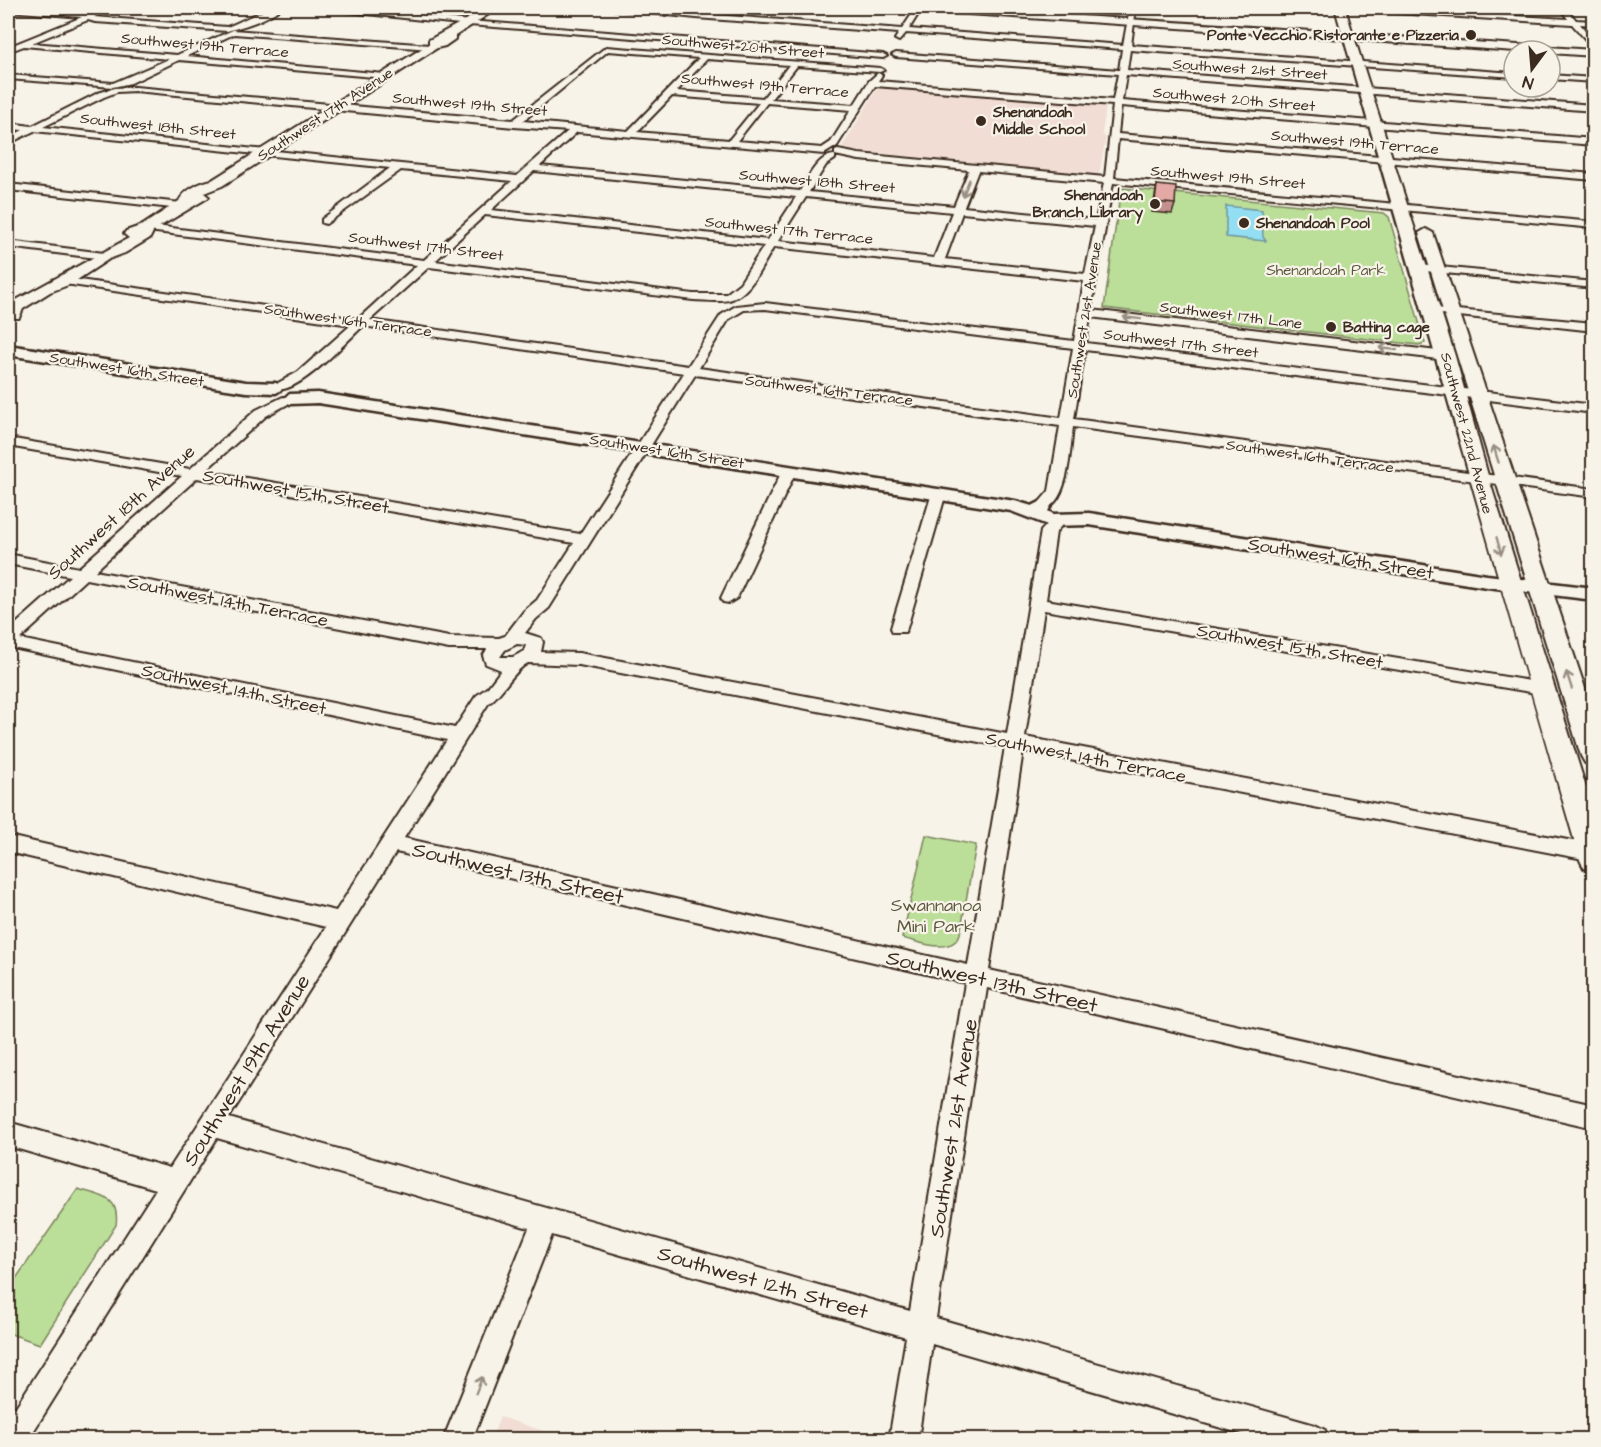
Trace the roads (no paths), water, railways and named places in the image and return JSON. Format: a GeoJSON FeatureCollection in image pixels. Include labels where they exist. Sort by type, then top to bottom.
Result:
{"type":"FeatureCollection","features":[{"type":"Feature","properties":{"kind":"main road","name":"Southwest 17th Avenue"},"geometry":{"type":"LineString","coordinates":[[9,315],[29,309],[58,290],[65,281],[104,256],[120,250],[145,235],[148,228],[183,205],[199,200],[219,186],[217,183],[432,46],[441,44],[451,37],[449,35],[493,8]]}},
{"type":"Feature","properties":{"kind":"main road"},"geometry":{"type":"LineString","coordinates":[[921,8],[1132,16]]}},
{"type":"Feature","properties":{"kind":"main road"},"geometry":{"type":"LineString","coordinates":[[978,8],[1132,16],[1354,35],[1593,49]]}},
{"type":"Feature","properties":{"kind":"main road","name":"Southwest 22nd Avenue"},"geometry":{"type":"LineString","coordinates":[[1340,8],[1354,35]]}},
{"type":"Feature","properties":{"kind":"main road","name":"Southwest 22nd Avenue"},"geometry":{"type":"LineString","coordinates":[[1350,8],[1354,35],[1393,160],[1429,269],[1453,312],[1538,587],[1593,754]]}},
{"type":"Feature","properties":{"kind":"main road","name":"Southwest 22nd Avenue"},"geometry":{"type":"LineString","coordinates":[[1429,269],[1431,310],[1510,584],[1593,855]]}},
{"type":"Feature","properties":{"kind":"street"},"geometry":{"type":"LineString","coordinates":[[8,50],[110,8]]}},
{"type":"Feature","properties":{"kind":"street"},"geometry":{"type":"LineString","coordinates":[[8,141],[278,8]]}},
{"type":"Feature","properties":{"kind":"street","name":"Southwest 21st Street"},"geometry":{"type":"LineString","coordinates":[[314,8],[671,39],[1593,108]]}},
{"type":"Feature","properties":{"kind":"street"},"geometry":{"type":"LineString","coordinates":[[605,8],[1502,74]]}},
{"type":"Feature","properties":{"kind":"street"},"geometry":{"type":"LineString","coordinates":[[688,24],[706,8]]}},
{"type":"Feature","properties":{"kind":"street","name":"Southwest 19th Avenue"},"geometry":{"type":"LineString","coordinates":[[11,1440],[482,700],[494,691],[527,650],[543,604],[691,370],[724,304],[744,285],[772,244],[904,31],[921,8]]}},
{"type":"Feature","properties":{"kind":"street"},"geometry":{"type":"LineString","coordinates":[[1350,8],[1593,23]]}},
{"type":"Feature","properties":{"kind":"street"},"geometry":{"type":"LineString","coordinates":[[1563,8],[1593,49]]}},
{"type":"Feature","properties":{"kind":"street"},"geometry":{"type":"LineString","coordinates":[[8,9],[231,31],[432,46]]}},
{"type":"Feature","properties":{"kind":"street","name":"Southwest 21st Avenue"},"geometry":{"type":"LineString","coordinates":[[903,1440],[976,978],[1039,604],[1078,345],[1108,181],[1115,136],[1113,128],[1132,16]]}},
{"type":"Feature","properties":{"kind":"street"},"geometry":{"type":"LineString","coordinates":[[656,52],[680,31]]}},
{"type":"Feature","properties":{"kind":"street","name":"Southwest 19th Terrace"},"geometry":{"type":"LineString","coordinates":[[22,44],[385,76]]}},
{"type":"Feature","properties":{"kind":"street","name":"Southwest 20th Street"},"geometry":{"type":"LineString","coordinates":[[514,124],[604,50],[880,70]]}},
{"type":"Feature","properties":{"kind":"street"},"geometry":{"type":"LineString","coordinates":[[629,135],[706,56]]}},
{"type":"Feature","properties":{"kind":"street"},"geometry":{"type":"LineString","coordinates":[[730,144],[795,63]]}},
{"type":"Feature","properties":{"kind":"street","name":"Southwest 19th Street"},"geometry":{"type":"LineString","coordinates":[[8,77],[1593,225]]}},
{"type":"Feature","properties":{"kind":"street"},"geometry":{"type":"LineString","coordinates":[[1562,78],[1593,80]]}},
{"type":"Feature","properties":{"kind":"street","name":"Southwest 20th Street"},"geometry":{"type":"LineString","coordinates":[[872,83],[1593,142]]}},
{"type":"Feature","properties":{"kind":"street","name":"Southwest 19th Terrace"},"geometry":{"type":"LineString","coordinates":[[671,93],[856,108]]}},
{"type":"Feature","properties":{"kind":"street","name":"Southwest 18th Street"},"geometry":{"type":"LineString","coordinates":[[8,126],[519,179]]}},
{"type":"Feature","properties":{"kind":"street","name":"Southwest 18th Avenue"},"geometry":{"type":"LineString","coordinates":[[8,641],[574,130]]}},
{"type":"Feature","properties":{"kind":"street","name":"Southwest 19th Terrace"},"geometry":{"type":"LineString","coordinates":[[1115,136],[1593,177]]}},
{"type":"Feature","properties":{"kind":"street"},"geometry":{"type":"LineString","coordinates":[[326,221],[398,167]]}},
{"type":"Feature","properties":{"kind":"street","name":"Southwest 18th Street"},"geometry":{"type":"LineString","coordinates":[[532,168],[1100,223]]}},
{"type":"Feature","properties":{"kind":"street"},"geometry":{"type":"LineString","coordinates":[[938,262],[974,168]]}},
{"type":"Feature","properties":{"kind":"street"},"geometry":{"type":"LineString","coordinates":[[8,187],[183,205]]}},
{"type":"Feature","properties":{"kind":"street","name":"Southwest 17th Terrace"},"geometry":{"type":"LineString","coordinates":[[484,212],[1090,278]]}},
{"type":"Feature","properties":{"kind":"street","name":"Southwest 17th Street"},"geometry":{"type":"LineString","coordinates":[[148,228],[699,297],[724,304],[765,306],[1479,397],[1593,409]]}},
{"type":"Feature","properties":{"kind":"street"},"geometry":{"type":"LineString","coordinates":[[8,244],[104,256]]}},
{"type":"Feature","properties":{"kind":"street"},"geometry":{"type":"LineString","coordinates":[[1429,269],[1593,285]]}},
{"type":"Feature","properties":{"kind":"street","name":"Southwest 16th Terrace"},"geometry":{"type":"LineString","coordinates":[[65,281],[671,366],[712,375],[1593,493]]}},
{"type":"Feature","properties":{"kind":"street"},"geometry":{"type":"LineString","coordinates":[[744,285],[744,304]]}},
{"type":"Feature","properties":{"kind":"street","name":"Southwest 19th Avenue"},"geometry":{"type":"LineString","coordinates":[[724,304],[744,304]]}},
{"type":"Feature","properties":{"kind":"street"},"geometry":{"type":"LineString","coordinates":[[1431,310],[1593,327]]}},
{"type":"Feature","properties":{"kind":"street","name":"Southwest 17th Lane"},"geometry":{"type":"LineString","coordinates":[[1084,312],[1446,356]]}},
{"type":"Feature","properties":{"kind":"street","name":"Southwest 16th Street"},"geometry":{"type":"LineString","coordinates":[[8,350],[1510,584],[1593,594]]}},
{"type":"Feature","properties":{"kind":"street","name":"Southwest 15th Street"},"geometry":{"type":"LineString","coordinates":[[8,442],[585,540]]}},
{"type":"Feature","properties":{"kind":"street"},"geometry":{"type":"LineString","coordinates":[[729,598],[789,471]]}},
{"type":"Feature","properties":{"kind":"street"},"geometry":{"type":"LineString","coordinates":[[899,628],[939,494]]}},
{"type":"Feature","properties":{"kind":"street","name":"Southwest 14th Terrace"},"geometry":{"type":"LineString","coordinates":[[8,559],[449,643],[494,661]]}},
{"type":"Feature","properties":{"kind":"street","name":"Southwest 19th Avenue"},"geometry":{"type":"LineString","coordinates":[[482,700],[483,690],[493,673],[493,651],[506,642],[543,604]]}},
{"type":"Feature","properties":{"kind":"street","name":"Southwest 15th Street"},"geometry":{"type":"LineString","coordinates":[[1039,604],[1542,688]]}},
{"type":"Feature","properties":{"kind":"street","name":"Southwest 14th Street"},"geometry":{"type":"LineString","coordinates":[[8,641],[460,736]]}},
{"type":"Feature","properties":{"kind":"street","name":"Southwest 14th Terrace"},"geometry":{"type":"LineString","coordinates":[[449,643],[506,642],[527,650],[1593,855]]}},
{"type":"Feature","properties":{"kind":"street"},"geometry":{"type":"LineString","coordinates":[[494,661],[527,650]]}},
{"type":"Feature","properties":{"kind":"street"},"geometry":{"type":"LineString","coordinates":[[1560,748],[1593,754]]}},
{"type":"Feature","properties":{"kind":"street","name":"Southwest 13th Street"},"geometry":{"type":"LineString","coordinates":[[391,843],[1593,1117]]}},
{"type":"Feature","properties":{"kind":"street"},"geometry":{"type":"LineString","coordinates":[[8,844],[340,921]]}},
{"type":"Feature","properties":{"kind":"street","name":"Southwest 12th Street"},"geometry":{"type":"LineString","coordinates":[[211,1125],[1315,1440]]}},
{"type":"Feature","properties":{"kind":"street"},"geometry":{"type":"LineString","coordinates":[[8,1134],[175,1182]]}},
{"type":"Feature","properties":{"kind":"street"},"geometry":{"type":"LineString","coordinates":[[457,1440],[545,1220]]}},
{"type":"Feature","properties":{"kind":"water","name":"Shenandoah Pool"},"geometry":{"type":"Polygon","coordinates":[[[1226,206],[1262,210],[1263,237],[1266,241],[1226,237],[1226,206]]]}},
{"type":"Feature","properties":{"kind":"place","name":"Ponte Vecchio Ristorante e Pizzeria"},"geometry":{"type":"Point","coordinates":[1471,35]}},
{"type":"Feature","properties":{"kind":"place","name":"Shenandoah Middle School"},"geometry":{"type":"Point","coordinates":[981,121]}},
{"type":"Feature","properties":{"kind":"place","name":"Shenandoah Branch Library"},"geometry":{"type":"Point","coordinates":[1155,204]}},
{"type":"Feature","properties":{"kind":"place","name":"Shenandoah Pool"},"geometry":{"type":"Point","coordinates":[1244,223]}},
{"type":"Feature","properties":{"kind":"place","name":"Batting cage"},"geometry":{"type":"Point","coordinates":[1331,327]}},
{"type":"Feature","properties":{"kind":"park label","name":"Shenandoah Park"},"geometry":{"type":"Point","coordinates":[1326,270]}},
{"type":"Feature","properties":{"kind":"park label","name":"Swannanoa Mini Park"},"geometry":{"type":"Point","coordinates":[936,915]}}]}
